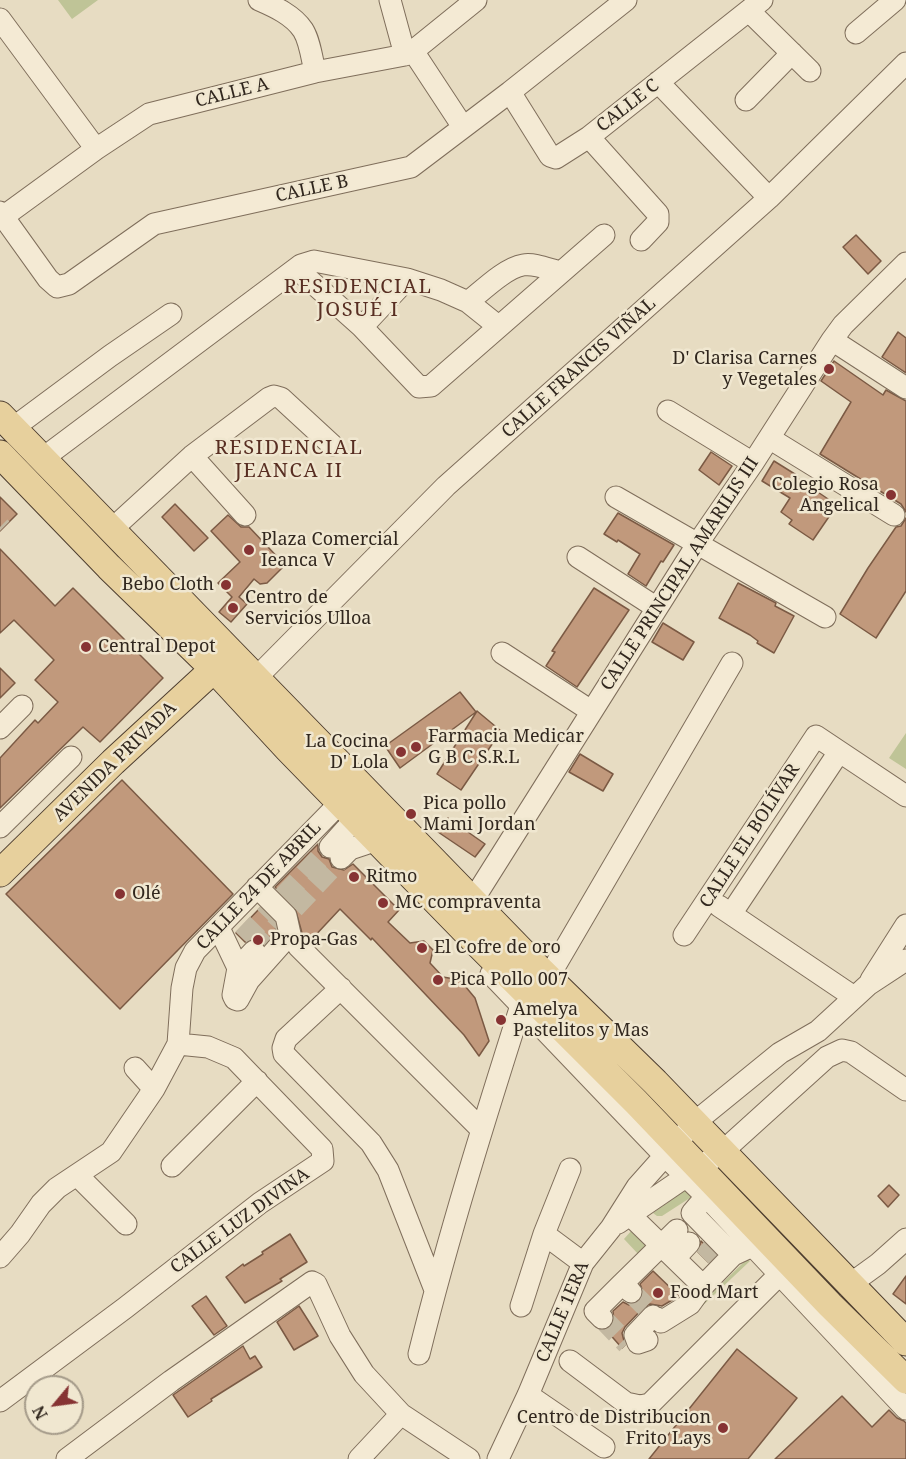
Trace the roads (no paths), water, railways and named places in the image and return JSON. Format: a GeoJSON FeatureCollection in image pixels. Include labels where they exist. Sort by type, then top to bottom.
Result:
{"type":"FeatureCollection","features":[{"type":"Feature","properties":{"kind":"main road"},"geometry":{"type":"LineString","coordinates":[[7,421],[111,530],[217,666],[347,817],[373,841],[523,1000],[760,1242],[906,1380]]}},
{"type":"Feature","properties":{"kind":"main road"},"geometry":{"type":"LineString","coordinates":[[0,454],[109,567],[217,666],[256,678],[906,1342]]}},
{"type":"Feature","properties":{"kind":"main road","name":"AVENIDA PRIVADA"},"geometry":{"type":"LineString","coordinates":[[0,873],[113,762],[217,666]]}},
{"type":"Feature","properties":{"kind":"street"},"geometry":{"type":"LineString","coordinates":[[259,0],[290,16],[303,30],[315,72]]}},
{"type":"Feature","properties":{"kind":"street"},"geometry":{"type":"LineString","coordinates":[[390,0],[409,53],[463,127]]}},
{"type":"Feature","properties":{"kind":"street","name":"CALLE A"},"geometry":{"type":"LineString","coordinates":[[1,216],[149,114],[315,72],[409,53],[476,0]]}},
{"type":"Feature","properties":{"kind":"street","name":"CALLE B"},"geometry":{"type":"LineString","coordinates":[[1,216],[48,279],[57,287],[69,284],[154,224],[411,167],[626,0]]}},
{"type":"Feature","properties":{"kind":"street"},"geometry":{"type":"LineString","coordinates":[[856,33],[895,0]]}},
{"type":"Feature","properties":{"kind":"street"},"geometry":{"type":"LineString","coordinates":[[755,5],[792,53],[810,70]]}},
{"type":"Feature","properties":{"kind":"street","name":"CALLE C"},"geometry":{"type":"LineString","coordinates":[[510,92],[550,156],[556,158],[590,136],[755,5]]}},
{"type":"Feature","properties":{"kind":"street"},"geometry":{"type":"LineString","coordinates":[[0,19],[96,149]]}},
{"type":"Feature","properties":{"kind":"street"},"geometry":{"type":"LineString","coordinates":[[746,100],[792,53]]}},
{"type":"Feature","properties":{"kind":"street","name":"CALLE FRANCIS VIÑAL"},"geometry":{"type":"LineString","coordinates":[[256,678],[446,486],[769,198],[906,63]]}},
{"type":"Feature","properties":{"kind":"street"},"geometry":{"type":"LineString","coordinates":[[658,82],[769,198]]}},
{"type":"Feature","properties":{"kind":"street"},"geometry":{"type":"LineString","coordinates":[[590,136],[658,214],[658,222],[641,240]]}},
{"type":"Feature","properties":{"kind":"street"},"geometry":{"type":"LineString","coordinates":[[297,269],[362,327],[418,387],[424,387],[431,386],[604,235]]}},
{"type":"Feature","properties":{"kind":"street"},"geometry":{"type":"LineString","coordinates":[[42,459],[302,265],[314,261],[407,279],[441,290],[468,302],[498,326]]}},
{"type":"Feature","properties":{"kind":"street","name":"CALLE PRINCIPAL AMARILIS III"},"geometry":{"type":"LineString","coordinates":[[473,900],[698,543],[753,464],[832,340],[843,324],[906,263]]}},
{"type":"Feature","properties":{"kind":"street"},"geometry":{"type":"LineString","coordinates":[[468,302],[510,269],[522,265],[533,265],[560,272]]}},
{"type":"Feature","properties":{"kind":"street"},"geometry":{"type":"LineString","coordinates":[[362,327],[407,279]]}},
{"type":"Feature","properties":{"kind":"street"},"geometry":{"type":"LineString","coordinates":[[7,421],[110,356],[171,314]]}},
{"type":"Feature","properties":{"kind":"street"},"geometry":{"type":"LineString","coordinates":[[832,340],[906,388]]}},
{"type":"Feature","properties":{"kind":"street"},"geometry":{"type":"LineString","coordinates":[[111,530],[192,456],[274,396],[281,398],[332,445]]}},
{"type":"Feature","properties":{"kind":"street"},"geometry":{"type":"LineString","coordinates":[[668,411],[753,464]]}},
{"type":"Feature","properties":{"kind":"street"},"geometry":{"type":"LineString","coordinates":[[769,438],[894,515]]}},
{"type":"Feature","properties":{"kind":"street"},"geometry":{"type":"LineString","coordinates":[[192,456],[245,515]]}},
{"type":"Feature","properties":{"kind":"street"},"geometry":{"type":"LineString","coordinates":[[0,472],[82,555],[217,666]]}},
{"type":"Feature","properties":{"kind":"street"},"geometry":{"type":"LineString","coordinates":[[616,497],[825,617]]}},
{"type":"Feature","properties":{"kind":"street"},"geometry":{"type":"LineString","coordinates":[[578,557],[657,608]]}},
{"type":"Feature","properties":{"kind":"street"},"geometry":{"type":"LineString","coordinates":[[502,653],[591,711]]}},
{"type":"Feature","properties":{"kind":"street"},"geometry":{"type":"LineString","coordinates":[[548,978],[732,663]]}},
{"type":"Feature","properties":{"kind":"street"},"geometry":{"type":"LineString","coordinates":[[0,728],[22,706]]}},
{"type":"Feature","properties":{"kind":"street","name":"CALLE EL BOLÍVAR"},"geometry":{"type":"LineString","coordinates":[[684,935],[816,736],[839,752],[731,914]]}},
{"type":"Feature","properties":{"kind":"street"},"geometry":{"type":"LineString","coordinates":[[839,752],[906,796]]}},
{"type":"Feature","properties":{"kind":"street"},"geometry":{"type":"LineString","coordinates":[[0,827],[71,757]]}},
{"type":"Feature","properties":{"kind":"street"},"geometry":{"type":"LineString","coordinates":[[347,817],[335,853],[373,841]]}},
{"type":"Feature","properties":{"kind":"street","name":"CALLE 24 DE ABRIL"},"geometry":{"type":"LineString","coordinates":[[0,1257],[41,1204],[57,1188],[111,1152],[154,1089],[178,1044],[182,988],[186,968],[195,951],[257,887],[284,869],[302,850],[347,817]]}},
{"type":"Feature","properties":{"kind":"street"},"geometry":{"type":"LineString","coordinates":[[219,928],[241,953],[234,995],[237,1000],[249,980],[290,934],[282,910],[257,887]]}},
{"type":"Feature","properties":{"kind":"street"},"geometry":{"type":"LineString","coordinates":[[709,899],[861,991]]}},
{"type":"Feature","properties":{"kind":"street"},"geometry":{"type":"LineString","coordinates":[[861,991],[906,925]]}},
{"type":"Feature","properties":{"kind":"street"},"geometry":{"type":"LineString","coordinates":[[298,946],[481,1129]]}},
{"type":"Feature","properties":{"kind":"street"},"geometry":{"type":"LineString","coordinates":[[861,991],[906,960]]}},
{"type":"Feature","properties":{"kind":"street"},"geometry":{"type":"LineString","coordinates":[[340,988],[286,1039],[284,1054],[371,1143],[380,1156],[388,1170],[435,1290]]}},
{"type":"Feature","properties":{"kind":"street","name":"CALLE 1ERA"},"geometry":{"type":"LineString","coordinates":[[498,1459],[528,1395],[583,1263],[637,1187],[694,1123],[780,1053],[818,1031],[861,991]]}},
{"type":"Feature","properties":{"kind":"street"},"geometry":{"type":"LineString","coordinates":[[419,1354],[481,1129],[523,1000]]}},
{"type":"Feature","properties":{"kind":"street","name":"CALLE LUZ DIVINA"},"geometry":{"type":"LineString","coordinates":[[0,1401],[252,1209],[323,1161],[322,1149],[234,1058],[222,1051],[193,1044],[178,1044]]}},
{"type":"Feature","properties":{"kind":"street"},"geometry":{"type":"LineString","coordinates":[[637,1342],[637,1332],[655,1317],[661,1322],[684,1313],[696,1245],[702,1182],[722,1152],[827,1058],[842,1050],[851,1052],[906,1090]]}},
{"type":"Feature","properties":{"kind":"street"},"geometry":{"type":"LineString","coordinates":[[135,1068],[154,1089]]}},
{"type":"Feature","properties":{"kind":"street"},"geometry":{"type":"LineString","coordinates":[[172,1166],[257,1081]]}},
{"type":"Feature","properties":{"kind":"street"},"geometry":{"type":"LineString","coordinates":[[521,1306],[544,1234],[570,1169]]}},
{"type":"Feature","properties":{"kind":"street"},"geometry":{"type":"LineString","coordinates":[[77,1175],[126,1224]]}},
{"type":"Feature","properties":{"kind":"street"},"geometry":{"type":"LineString","coordinates":[[610,1228],[630,1215],[702,1182]]}},
{"type":"Feature","properties":{"kind":"street"},"geometry":{"type":"LineString","coordinates":[[630,1215],[696,1245],[760,1242],[780,1274],[906,1409]]}},
{"type":"Feature","properties":{"kind":"street"},"geometry":{"type":"LineString","coordinates":[[544,1234],[583,1263]]}},
{"type":"Feature","properties":{"kind":"street"},"geometry":{"type":"LineString","coordinates":[[849,1285],[878,1264],[906,1239]]}},
{"type":"Feature","properties":{"kind":"street"},"geometry":{"type":"LineString","coordinates":[[602,1318],[596,1311],[626,1288],[696,1245]]}},
{"type":"Feature","properties":{"kind":"street"},"geometry":{"type":"LineString","coordinates":[[570,1361],[626,1403],[640,1406],[650,1404],[780,1274]]}},
{"type":"Feature","properties":{"kind":"street"},"geometry":{"type":"LineString","coordinates":[[75,1457],[271,1309],[312,1282],[316,1284],[340,1336],[364,1374],[401,1414],[469,1459]]}},
{"type":"Feature","properties":{"kind":"street"},"geometry":{"type":"LineString","coordinates":[[528,1395],[604,1447]]}},
{"type":"Feature","properties":{"kind":"street"},"geometry":{"type":"LineString","coordinates":[[359,1459],[401,1414]]}},
{"type":"Feature","properties":{"kind":"tunnel"},"geometry":{"type":"LineString","coordinates":[[283,897],[330,847]]}},
{"type":"Feature","properties":{"kind":"tunnel"},"geometry":{"type":"LineString","coordinates":[[294,908],[341,858]]}},
{"type":"Feature","properties":{"kind":"tunnel"},"geometry":{"type":"LineString","coordinates":[[243,939],[270,911]]}},
{"type":"Feature","properties":{"kind":"tunnel"},"geometry":{"type":"LineString","coordinates":[[254,951],[281,922]]}},
{"type":"Feature","properties":{"kind":"tunnel"},"geometry":{"type":"LineString","coordinates":[[703,1258],[714,1247]]}},
{"type":"Feature","properties":{"kind":"tunnel"},"geometry":{"type":"LineString","coordinates":[[631,1292],[657,1318]]}},
{"type":"Feature","properties":{"kind":"tunnel"},"geometry":{"type":"LineString","coordinates":[[602,1318],[627,1344]]}},
{"type":"Feature","properties":{"kind":"place","name":"D' Clarisa Carnes y Vegetales"},"geometry":{"type":"Point","coordinates":[829,369]}},
{"type":"Feature","properties":{"kind":"place","name":"Colegio Rosa Angelical"},"geometry":{"type":"Point","coordinates":[891,495]}},
{"type":"Feature","properties":{"kind":"place","name":"Plaza Comercial Ieanca V"},"geometry":{"type":"Point","coordinates":[249,550]}},
{"type":"Feature","properties":{"kind":"place","name":"Bebo Cloth"},"geometry":{"type":"Point","coordinates":[226,585]}},
{"type":"Feature","properties":{"kind":"place","name":"Centro de Servicios Ulloa"},"geometry":{"type":"Point","coordinates":[233,608]}},
{"type":"Feature","properties":{"kind":"place","name":"Central Depot"},"geometry":{"type":"Point","coordinates":[86,647]}},
{"type":"Feature","properties":{"kind":"place","name":"Farmacia Medicar G B C S.R.L"},"geometry":{"type":"Point","coordinates":[416,747]}},
{"type":"Feature","properties":{"kind":"place","name":"La Cocina D' Lola"},"geometry":{"type":"Point","coordinates":[401,752]}},
{"type":"Feature","properties":{"kind":"place","name":"Pica pollo Mami Jordan"},"geometry":{"type":"Point","coordinates":[411,814]}},
{"type":"Feature","properties":{"kind":"place","name":"Ritmo"},"geometry":{"type":"Point","coordinates":[354,877]}},
{"type":"Feature","properties":{"kind":"place","name":"Olé"},"geometry":{"type":"Point","coordinates":[120,894]}},
{"type":"Feature","properties":{"kind":"place","name":"MC compraventa"},"geometry":{"type":"Point","coordinates":[383,903]}},
{"type":"Feature","properties":{"kind":"place","name":"Propa-Gas"},"geometry":{"type":"Point","coordinates":[258,940]}},
{"type":"Feature","properties":{"kind":"place","name":"El Cofre de oro"},"geometry":{"type":"Point","coordinates":[422,948]}},
{"type":"Feature","properties":{"kind":"place","name":"Pica Pollo 007"},"geometry":{"type":"Point","coordinates":[438,980]}},
{"type":"Feature","properties":{"kind":"place","name":"Amelya Pastelitos y Mas"},"geometry":{"type":"Point","coordinates":[501,1020]}},
{"type":"Feature","properties":{"kind":"place","name":"Food Mart"},"geometry":{"type":"Point","coordinates":[658,1293]}},
{"type":"Feature","properties":{"kind":"place","name":"Centro de Distribucion Frito Lays"},"geometry":{"type":"Point","coordinates":[723,1428]}},
{"type":"Feature","properties":{"kind":"district","name":"RESIDENCIAL JOSUÉ I"},"geometry":{"type":"Point","coordinates":[358,298]}},
{"type":"Feature","properties":{"kind":"district","name":"RESIDENCIAL JEANCA II"},"geometry":{"type":"Point","coordinates":[289,460]}}]}
